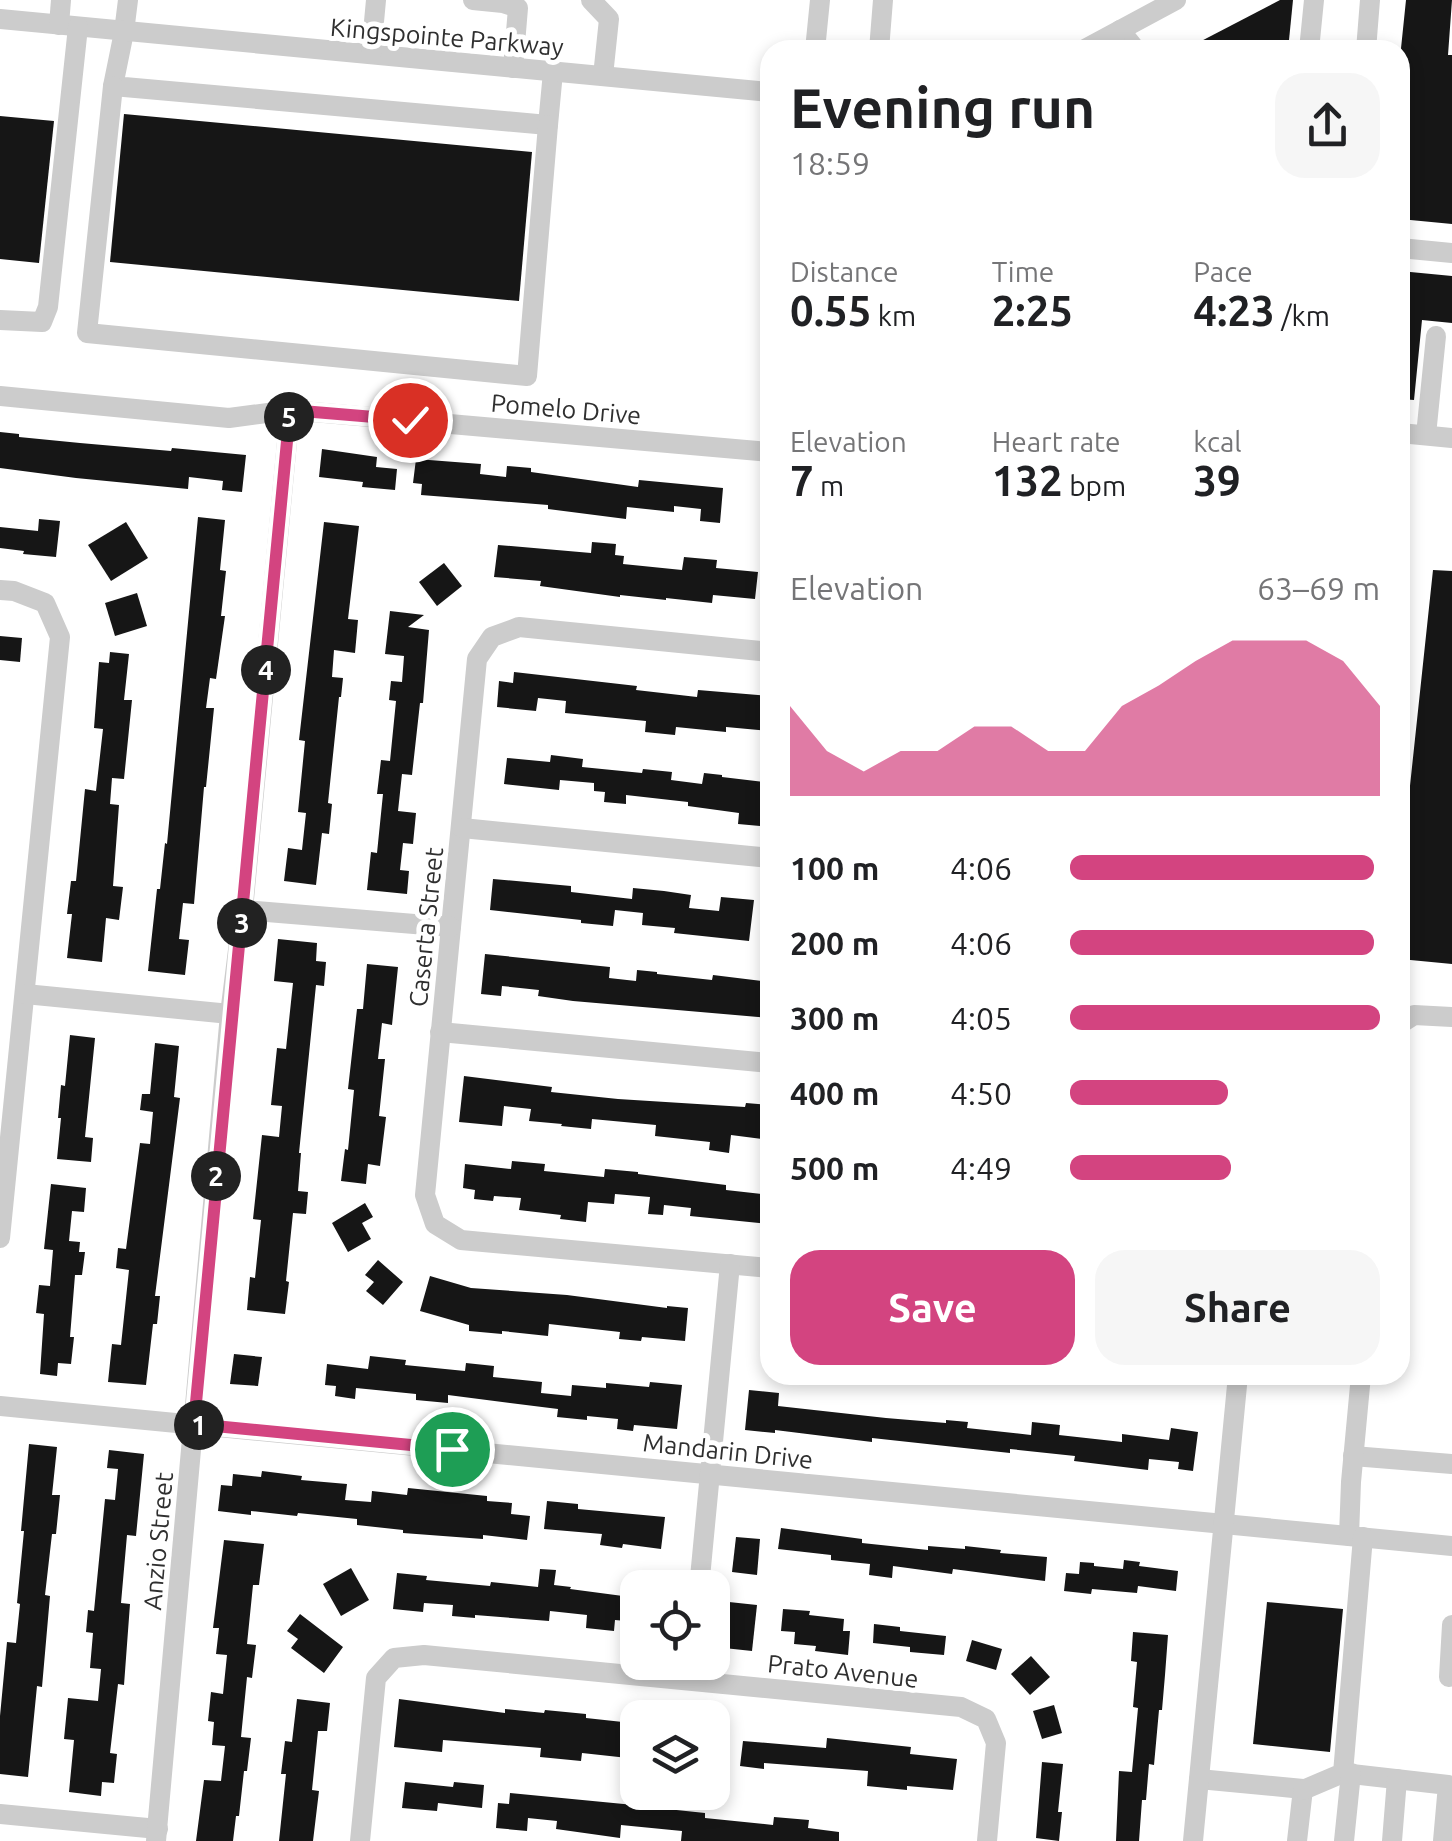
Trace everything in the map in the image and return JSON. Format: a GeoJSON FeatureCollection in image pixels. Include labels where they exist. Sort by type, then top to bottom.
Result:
{"type":"FeatureCollection","features":[{"type":"Feature","properties":{"kind":"street"},"geometry":{"type":"LineString","coordinates":[[0,320],[42,322],[48,306],[68,26],[61,0]]}},
{"type":"Feature","properties":{"kind":"street"},"geometry":{"type":"LineString","coordinates":[[128,0],[113,86],[87,333],[528,376],[553,72]]}},
{"type":"Feature","properties":{"kind":"street"},"geometry":{"type":"LineString","coordinates":[[372,54],[376,0]]}},
{"type":"Feature","properties":{"kind":"street"},"geometry":{"type":"LineString","coordinates":[[473,0],[518,4],[513,68]]}},
{"type":"Feature","properties":{"kind":"street"},"geometry":{"type":"LineString","coordinates":[[592,0],[609,19],[602,76]]}},
{"type":"Feature","properties":{"kind":"street"},"geometry":{"type":"LineString","coordinates":[[816,40],[820,0]]}},
{"type":"Feature","properties":{"kind":"street"},"geometry":{"type":"LineString","coordinates":[[880,40],[883,0]]}},
{"type":"Feature","properties":{"kind":"street"},"geometry":{"type":"LineString","coordinates":[[1102,40],[1176,0]]}},
{"type":"Feature","properties":{"kind":"street"},"geometry":{"type":"LineString","coordinates":[[1310,40],[1314,0]]}},
{"type":"Feature","properties":{"kind":"street"},"geometry":{"type":"LineString","coordinates":[[1367,40],[1370,0]]}},
{"type":"Feature","properties":{"kind":"street","name":"Kingspointe Parkway"},"geometry":{"type":"LineString","coordinates":[[0,19],[760,91]]}},
{"type":"Feature","properties":{"kind":"street"},"geometry":{"type":"LineString","coordinates":[[1120,30],[1128,40]]}},
{"type":"Feature","properties":{"kind":"street"},"geometry":{"type":"LineString","coordinates":[[113,86],[548,124]]}},
{"type":"Feature","properties":{"kind":"street"},"geometry":{"type":"LineString","coordinates":[[1410,249],[1452,253]]}},
{"type":"Feature","properties":{"kind":"street"},"geometry":{"type":"LineString","coordinates":[[1426,436],[1436,336]]}},
{"type":"Feature","properties":{"kind":"street","name":"Pomelo Drive"},"geometry":{"type":"LineString","coordinates":[[0,396],[229,418],[290,410],[760,451]]}},
{"type":"Feature","properties":{"kind":"street","name":"Anzio Street"},"geometry":{"type":"LineString","coordinates":[[157,1835],[230,1014],[290,410]]}},
{"type":"Feature","properties":{"kind":"street"},"geometry":{"type":"LineString","coordinates":[[1410,434],[1452,438]]}},
{"type":"Feature","properties":{"kind":"street"},"geometry":{"type":"LineString","coordinates":[[0,590],[45,603],[60,637],[0,1238]]}},
{"type":"Feature","properties":{"kind":"street","name":"Caserta Street"},"geometry":{"type":"LineString","coordinates":[[730,1264],[461,1240],[435,1224],[425,1196],[477,660],[492,637],[519,627],[760,651]]}},
{"type":"Feature","properties":{"kind":"street"},"geometry":{"type":"LineString","coordinates":[[462,828],[760,857]]}},
{"type":"Feature","properties":{"kind":"street"},"geometry":{"type":"LineString","coordinates":[[243,910],[451,927]]}},
{"type":"Feature","properties":{"kind":"street"},"geometry":{"type":"LineString","coordinates":[[25,994],[230,1014]]}},
{"type":"Feature","properties":{"kind":"street"},"geometry":{"type":"LineString","coordinates":[[1410,1018],[1452,1017]]}},
{"type":"Feature","properties":{"kind":"street"},"geometry":{"type":"LineString","coordinates":[[440,1032],[760,1062]]}},
{"type":"Feature","properties":{"kind":"street"},"geometry":{"type":"LineString","coordinates":[[701,1570],[730,1264],[760,1267]]}},
{"type":"Feature","properties":{"kind":"street"},"geometry":{"type":"LineString","coordinates":[[1193,1841],[1237,1385]]}},
{"type":"Feature","properties":{"kind":"street"},"geometry":{"type":"LineString","coordinates":[[1344,1841],[1359,1385]]}},
{"type":"Feature","properties":{"kind":"street","name":"Mandarin Drive"},"geometry":{"type":"LineString","coordinates":[[0,1406],[1452,1546]]}},
{"type":"Feature","properties":{"kind":"street"},"geometry":{"type":"LineString","coordinates":[[1354,1456],[1452,1464]]}},
{"type":"Feature","properties":{"kind":"street"},"geometry":{"type":"LineString","coordinates":[[1449,1678],[1452,1625]]}},
{"type":"Feature","properties":{"kind":"street","name":"Prato Avenue"},"geometry":{"type":"LineString","coordinates":[[360,1841],[376,1678],[394,1658],[424,1655],[620,1667]]}},
{"type":"Feature","properties":{"kind":"street","name":"Prato Avenue"},"geometry":{"type":"LineString","coordinates":[[730,1677],[961,1707],[986,1718],[996,1743],[987,1841]]}},
{"type":"Feature","properties":{"kind":"street"},"geometry":{"type":"LineString","coordinates":[[1199,1779],[1303,1790],[1347,1773],[1448,1785],[1444,1841]]}},
{"type":"Feature","properties":{"kind":"street"},"geometry":{"type":"LineString","coordinates":[[1392,1841],[1397,1779]]}},
{"type":"Feature","properties":{"kind":"street"},"geometry":{"type":"LineString","coordinates":[[1297,1841],[1303,1790]]}},
{"type":"Feature","properties":{"kind":"street"},"geometry":{"type":"LineString","coordinates":[[0,1814],[157,1835]]}},
{"type":"Feature","properties":{"kind":"building"},"geometry":{"type":"Polygon","coordinates":[[[1280,0],[1293,0],[1289,40],[1203,40],[1280,0]]]}},
{"type":"Feature","properties":{"kind":"building"},"geometry":{"type":"Polygon","coordinates":[[[1406,0],[1452,0],[1448,55],[1452,55],[1452,224],[1410,220],[1410,40],[1402,40],[1406,0]]]}},
{"type":"Feature","properties":{"kind":"building"},"geometry":{"type":"Polygon","coordinates":[[[124,114],[532,152],[519,301],[110,262],[124,114]]]}},
{"type":"Feature","properties":{"kind":"building"},"geometry":{"type":"Polygon","coordinates":[[[0,116],[54,121],[39,263],[0,259],[0,116]]]}},
{"type":"Feature","properties":{"kind":"building"},"geometry":{"type":"Polygon","coordinates":[[[1410,272],[1452,276],[1452,323],[1422,320],[1414,400],[1410,400],[1410,272]]]}},
{"type":"Feature","properties":{"kind":"building"},"geometry":{"type":"Polygon","coordinates":[[[0,432],[80,443],[246,455],[242,492],[222,490],[223,481],[189,477],[188,489],[0,468],[0,432]]]}},
{"type":"Feature","properties":{"kind":"building"},"geometry":{"type":"Polygon","coordinates":[[[322,449],[377,457],[376,467],[397,469],[395,490],[319,477],[322,449]]]}},
{"type":"Feature","properties":{"kind":"building"},"geometry":{"type":"Polygon","coordinates":[[[416,459],[481,464],[480,474],[506,477],[507,466],[638,487],[639,480],[723,488],[720,523],[700,521],[701,509],[674,506],[674,512],[627,507],[626,519],[548,509],[548,505],[421,495],[422,484],[413,483],[416,459]]]}},
{"type":"Feature","properties":{"kind":"building"},"geometry":{"type":"Polygon","coordinates":[[[198,517],[225,520],[220,570],[226,571],[221,616],[225,616],[216,679],[210,678],[206,708],[214,708],[194,904],[183,903],[179,939],[189,940],[185,975],[148,971],[157,889],[167,844],[198,517]]]}},
{"type":"Feature","properties":{"kind":"building"},"geometry":{"type":"Polygon","coordinates":[[[39,519],[60,521],[56,557],[0,548],[0,527],[38,531],[39,519]]]}},
{"type":"Feature","properties":{"kind":"building"},"geometry":{"type":"Polygon","coordinates":[[[126,522],[148,558],[111,581],[88,545],[126,522]]]}},
{"type":"Feature","properties":{"kind":"building"},"geometry":{"type":"Polygon","coordinates":[[[324,522],[359,526],[348,619],[358,620],[355,653],[334,650],[332,677],[343,678],[328,803],[332,804],[329,834],[322,833],[316,885],[284,881],[288,848],[302,850],[306,813],[298,812],[305,741],[299,740],[324,522]]]}},
{"type":"Feature","properties":{"kind":"building"},"geometry":{"type":"Polygon","coordinates":[[[592,542],[616,544],[615,555],[624,556],[623,564],[682,570],[684,557],[717,560],[716,568],[758,572],[755,599],[713,595],[712,603],[620,597],[540,586],[541,581],[494,577],[498,545],[591,553],[592,542]]]}},
{"type":"Feature","properties":{"kind":"building"},"geometry":{"type":"Polygon","coordinates":[[[444,563],[462,586],[437,606],[419,582],[444,563]]]}},
{"type":"Feature","properties":{"kind":"building"},"geometry":{"type":"Polygon","coordinates":[[[1433,570],[1452,571],[1452,964],[1410,960],[1410,786],[1433,570]]]}},
{"type":"Feature","properties":{"kind":"building"},"geometry":{"type":"Polygon","coordinates":[[[137,593],[147,626],[115,636],[105,603],[137,593]]]}},
{"type":"Feature","properties":{"kind":"building"},"geometry":{"type":"Polygon","coordinates":[[[390,611],[424,615],[408,627],[429,630],[412,775],[402,774],[398,811],[416,813],[413,844],[403,843],[400,870],[409,871],[407,894],[367,890],[371,852],[377,853],[383,794],[377,794],[381,760],[390,761],[396,701],[389,700],[391,681],[402,682],[404,656],[385,654],[390,611]]]}},
{"type":"Feature","properties":{"kind":"building"},"geometry":{"type":"Polygon","coordinates":[[[0,636],[22,638],[20,662],[0,660],[0,636]]]}},
{"type":"Feature","properties":{"kind":"building"},"geometry":{"type":"Polygon","coordinates":[[[110,652],[129,654],[124,700],[132,700],[124,779],[112,778],[110,804],[119,805],[113,886],[123,887],[119,920],[106,918],[102,962],[67,958],[72,914],[67,914],[71,881],[76,881],[85,789],[96,791],[103,729],[94,728],[99,662],[109,663],[110,652]]]}},
{"type":"Feature","properties":{"kind":"building"},"geometry":{"type":"Polygon","coordinates":[[[514,672],[697,697],[698,690],[760,695],[760,730],[726,727],[726,732],[676,727],[675,735],[645,732],[646,721],[565,713],[566,701],[538,698],[536,711],[497,707],[499,681],[513,683],[514,672]]]}},
{"type":"Feature","properties":{"kind":"building"},"geometry":{"type":"Polygon","coordinates":[[[551,755],[583,759],[582,767],[672,772],[671,780],[702,784],[704,773],[760,781],[760,826],[738,824],[739,813],[688,806],[688,802],[626,795],[626,804],[604,802],[605,792],[594,791],[594,783],[560,780],[559,790],[504,784],[507,758],[550,762],[551,755]]]}},
{"type":"Feature","properties":{"kind":"building"},"geometry":{"type":"Polygon","coordinates":[[[493,879],[571,886],[571,892],[632,899],[633,888],[664,891],[691,895],[689,908],[719,911],[721,897],[754,900],[749,941],[674,933],[675,928],[642,925],[643,913],[615,910],[613,926],[490,910],[493,879]]]}},
{"type":"Feature","properties":{"kind":"building"},"geometry":{"type":"Polygon","coordinates":[[[278,939],[317,943],[316,961],[326,962],[324,986],[316,985],[299,1153],[298,1191],[308,1192],[306,1214],[293,1213],[285,1314],[247,1310],[261,1220],[253,1219],[262,1135],[279,1137],[282,1106],[271,1105],[277,1048],[286,1049],[293,983],[274,981],[278,939]]]}},
{"type":"Feature","properties":{"kind":"building"},"geometry":{"type":"Polygon","coordinates":[[[485,954],[610,967],[609,978],[636,981],[637,970],[712,980],[713,975],[760,981],[760,1017],[573,1001],[538,996],[539,990],[502,986],[501,996],[481,994],[485,954]]]}},
{"type":"Feature","properties":{"kind":"building"},"geometry":{"type":"Polygon","coordinates":[[[367,964],[398,967],[392,1025],[382,1023],[378,1059],[385,1059],[379,1116],[386,1117],[380,1166],[368,1164],[366,1184],[341,1181],[354,1090],[348,1089],[357,1009],[363,1009],[367,964]]]}},
{"type":"Feature","properties":{"kind":"building"},"geometry":{"type":"Polygon","coordinates":[[[70,1035],[95,1038],[85,1137],[93,1138],[91,1162],[57,1159],[61,1085],[65,1086],[70,1035]]]}},
{"type":"Feature","properties":{"kind":"building"},"geometry":{"type":"Polygon","coordinates":[[[155,1043],[179,1046],[174,1097],[180,1098],[155,1296],[160,1296],[157,1324],[153,1324],[146,1385],[108,1382],[112,1344],[121,1345],[129,1270],[116,1268],[118,1248],[126,1249],[140,1143],[150,1144],[153,1112],[140,1110],[142,1094],[150,1094],[155,1043]]]}},
{"type":"Feature","properties":{"kind":"building"},"geometry":{"type":"Polygon","coordinates":[[[464,1076],[618,1099],[745,1107],[746,1103],[760,1104],[760,1139],[731,1135],[729,1153],[709,1150],[710,1142],[655,1136],[656,1125],[592,1119],[591,1129],[529,1121],[531,1109],[504,1106],[502,1126],[459,1122],[464,1076]]]}},
{"type":"Feature","properties":{"kind":"building"},"geometry":{"type":"Polygon","coordinates":[[[512,1161],[545,1164],[544,1171],[604,1177],[605,1169],[726,1185],[726,1190],[760,1194],[760,1223],[690,1216],[691,1208],[664,1205],[663,1215],[648,1214],[650,1197],[615,1194],[614,1204],[588,1202],[586,1222],[560,1219],[561,1215],[519,1210],[521,1198],[474,1199],[475,1190],[463,1188],[465,1164],[511,1169],[512,1161]]]}},
{"type":"Feature","properties":{"kind":"building"},"geometry":{"type":"Polygon","coordinates":[[[51,1184],[86,1188],[84,1212],[72,1211],[69,1241],[80,1242],[79,1252],[85,1252],[82,1275],[75,1275],[71,1364],[58,1363],[57,1376],[40,1374],[44,1314],[36,1313],[39,1285],[50,1286],[53,1250],[44,1249],[51,1184]]]}},
{"type":"Feature","properties":{"kind":"building"},"geometry":{"type":"Polygon","coordinates":[[[365,1203],[373,1217],[362,1223],[371,1239],[348,1252],[332,1223],[365,1203]]]}},
{"type":"Feature","properties":{"kind":"building"},"geometry":{"type":"Polygon","coordinates":[[[378,1260],[403,1282],[383,1305],[366,1291],[374,1282],[365,1275],[378,1260]]]}},
{"type":"Feature","properties":{"kind":"building"},"geometry":{"type":"Polygon","coordinates":[[[430,1276],[471,1288],[688,1308],[685,1341],[619,1339],[620,1332],[549,1324],[548,1336],[469,1331],[469,1325],[420,1311],[430,1276]]]}},
{"type":"Feature","properties":{"kind":"building"},"geometry":{"type":"Polygon","coordinates":[[[234,1354],[262,1357],[258,1386],[230,1384],[234,1354]]]}},
{"type":"Feature","properties":{"kind":"building"},"geometry":{"type":"Polygon","coordinates":[[[370,1356],[406,1360],[405,1365],[465,1371],[466,1363],[494,1366],[493,1377],[542,1382],[541,1393],[571,1396],[572,1385],[682,1385],[677,1429],[634,1425],[633,1431],[617,1429],[618,1419],[557,1417],[558,1409],[448,1395],[448,1403],[416,1400],[416,1394],[356,1388],[355,1399],[335,1396],[336,1386],[325,1385],[327,1364],[368,1369],[370,1356]]]}},
{"type":"Feature","properties":{"kind":"building"},"geometry":{"type":"Polygon","coordinates":[[[749,1390],[779,1393],[778,1406],[968,1422],[967,1428],[1031,1435],[1032,1422],[1060,1425],[1059,1435],[1122,1442],[1122,1434],[1169,1440],[1171,1428],[1198,1432],[1193,1471],[1178,1469],[1179,1462],[1149,1459],[1148,1470],[1010,1449],[1010,1453],[872,1438],[872,1442],[745,1430],[749,1390]]]}},
{"type":"Feature","properties":{"kind":"building"},"geometry":{"type":"Polygon","coordinates":[[[29,1444],[57,1447],[52,1495],[60,1495],[45,1595],[50,1596],[42,1687],[37,1686],[28,1777],[0,1774],[0,1716],[7,1642],[16,1643],[29,1444]]]}},
{"type":"Feature","properties":{"kind":"building"},"geometry":{"type":"Polygon","coordinates":[[[109,1450],[144,1454],[136,1536],[127,1535],[121,1603],[130,1604],[124,1685],[118,1684],[110,1753],[117,1754],[114,1783],[102,1782],[101,1796],[69,1792],[74,1740],[64,1739],[68,1698],[98,1701],[101,1669],[90,1668],[93,1633],[86,1632],[88,1610],[94,1611],[105,1499],[115,1500],[118,1469],[107,1468],[109,1450]]]}},
{"type":"Feature","properties":{"kind":"building"},"geometry":{"type":"Polygon","coordinates":[[[262,1471],[302,1476],[301,1480],[347,1484],[345,1500],[371,1502],[372,1491],[407,1495],[408,1488],[487,1496],[487,1501],[512,1503],[511,1514],[530,1516],[527,1540],[403,1533],[357,1525],[357,1519],[298,1513],[297,1516],[251,1511],[251,1515],[218,1511],[221,1485],[232,1486],[233,1474],[261,1477],[262,1471]]]}},
{"type":"Feature","properties":{"kind":"building"},"geometry":{"type":"Polygon","coordinates":[[[547,1501],[578,1504],[578,1509],[665,1517],[661,1549],[600,1545],[602,1534],[544,1529],[547,1501]]]}},
{"type":"Feature","properties":{"kind":"building"},"geometry":{"type":"Polygon","coordinates":[[[781,1528],[862,1539],[862,1543],[928,1550],[928,1546],[965,1546],[1047,1557],[1045,1581],[893,1566],[892,1578],[869,1575],[870,1564],[778,1549],[781,1528]]]}},
{"type":"Feature","properties":{"kind":"building"},"geometry":{"type":"Polygon","coordinates":[[[736,1537],[760,1539],[757,1575],[732,1572],[736,1537]]]}},
{"type":"Feature","properties":{"kind":"building"},"geometry":{"type":"Polygon","coordinates":[[[224,1540],[264,1544],[259,1585],[253,1585],[247,1644],[256,1645],[252,1678],[247,1677],[241,1737],[251,1738],[233,1841],[196,1841],[204,1780],[221,1781],[225,1746],[212,1745],[214,1722],[208,1721],[211,1692],[223,1694],[227,1655],[216,1654],[219,1628],[213,1628],[224,1540]]]}},
{"type":"Feature","properties":{"kind":"building"},"geometry":{"type":"Polygon","coordinates":[[[1124,1560],[1178,1571],[1176,1591],[1138,1586],[1137,1593],[1064,1591],[1066,1573],[1079,1574],[1080,1562],[1123,1569],[1124,1560]]]}},
{"type":"Feature","properties":{"kind":"building"},"geometry":{"type":"Polygon","coordinates":[[[351,1568],[369,1600],[341,1616],[323,1584],[351,1568]]]}},
{"type":"Feature","properties":{"kind":"building"},"geometry":{"type":"Polygon","coordinates":[[[540,1569],[556,1570],[554,1585],[620,1596],[620,1620],[615,1620],[614,1631],[586,1628],[587,1615],[550,1611],[549,1621],[452,1616],[453,1605],[424,1603],[423,1612],[393,1609],[397,1573],[427,1576],[426,1580],[538,1587],[540,1569]]]}},
{"type":"Feature","properties":{"kind":"building"},"geometry":{"type":"Polygon","coordinates":[[[730,1602],[757,1605],[752,1651],[730,1649],[730,1602]]]}},
{"type":"Feature","properties":{"kind":"building"},"geometry":{"type":"Polygon","coordinates":[[[1267,1602],[1343,1609],[1330,1752],[1253,1744],[1267,1602]]]}},
{"type":"Feature","properties":{"kind":"building"},"geometry":{"type":"Polygon","coordinates":[[[783,1609],[844,1619],[843,1631],[850,1631],[848,1655],[794,1644],[795,1632],[781,1631],[783,1609]]]}},
{"type":"Feature","properties":{"kind":"building"},"geometry":{"type":"Polygon","coordinates":[[[300,1614],[343,1647],[324,1673],[291,1648],[298,1639],[287,1631],[300,1614]]]}},
{"type":"Feature","properties":{"kind":"building"},"geometry":{"type":"Polygon","coordinates":[[[874,1624],[946,1636],[944,1655],[873,1643],[874,1624]]]}},
{"type":"Feature","properties":{"kind":"building"},"geometry":{"type":"Polygon","coordinates":[[[1133,1632],[1168,1635],[1165,1675],[1154,1765],[1149,1764],[1146,1800],[1142,1800],[1139,1841],[1116,1841],[1119,1771],[1132,1772],[1138,1708],[1133,1707],[1137,1662],[1131,1661],[1133,1632]]]}},
{"type":"Feature","properties":{"kind":"building"},"geometry":{"type":"Polygon","coordinates":[[[972,1640],[1002,1649],[996,1670],[966,1661],[972,1640]]]}},
{"type":"Feature","properties":{"kind":"building"},"geometry":{"type":"Polygon","coordinates":[[[1031,1656],[1050,1677],[1030,1695],[1011,1674],[1031,1656]]]}},
{"type":"Feature","properties":{"kind":"building"},"geometry":{"type":"Polygon","coordinates":[[[297,1699],[330,1703],[327,1731],[318,1731],[312,1790],[319,1791],[313,1841],[279,1841],[285,1741],[292,1742],[297,1699]]]}},
{"type":"Feature","properties":{"kind":"building"},"geometry":{"type":"Polygon","coordinates":[[[399,1699],[505,1713],[505,1709],[586,1714],[586,1718],[620,1722],[620,1757],[582,1753],[581,1761],[540,1757],[541,1748],[443,1740],[442,1752],[394,1747],[399,1699]]]}},
{"type":"Feature","properties":{"kind":"building"},"geometry":{"type":"Polygon","coordinates":[[[1054,1705],[1062,1733],[1042,1739],[1033,1711],[1054,1705]]]}},
{"type":"Feature","properties":{"kind":"building"},"geometry":{"type":"Polygon","coordinates":[[[827,1738],[911,1747],[910,1754],[957,1759],[953,1790],[867,1786],[868,1771],[764,1763],[764,1769],[740,1766],[743,1741],[826,1748],[827,1738]]]}},
{"type":"Feature","properties":{"kind":"building"},"geometry":{"type":"Polygon","coordinates":[[[1042,1762],[1063,1764],[1059,1841],[1036,1838],[1042,1762]]]}},
{"type":"Feature","properties":{"kind":"building"},"geometry":{"type":"Polygon","coordinates":[[[405,1782],[453,1787],[454,1782],[484,1785],[482,1808],[438,1803],[437,1811],[402,1808],[405,1782]]]}},
{"type":"Feature","properties":{"kind":"building"},"geometry":{"type":"Polygon","coordinates":[[[510,1793],[620,1804],[620,1810],[705,1813],[705,1818],[773,1825],[774,1817],[809,1820],[808,1828],[839,1832],[839,1841],[681,1841],[682,1831],[621,1825],[620,1838],[556,1829],[557,1821],[528,1818],[527,1831],[496,1828],[498,1803],[509,1804],[510,1793]]]}},
{"type":"Feature","properties":{"kind":"route"},"geometry":{"type":"LineString","coordinates":[[410,420],[290,410],[194,1424],[452,1449]]}}]}
